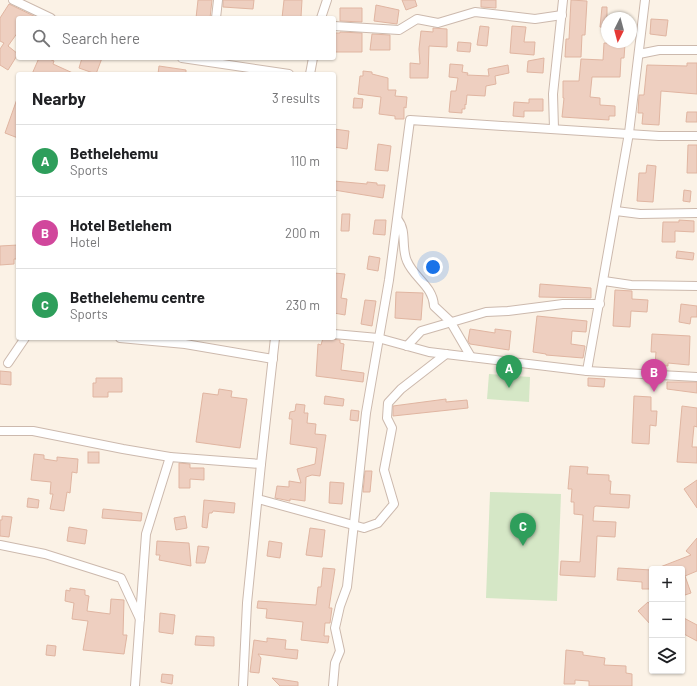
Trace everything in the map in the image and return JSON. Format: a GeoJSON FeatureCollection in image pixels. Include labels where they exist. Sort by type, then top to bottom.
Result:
{"type":"FeatureCollection","features":[{"type":"Feature","properties":{"kind":"street"},"geometry":{"type":"LineString","coordinates":[[13,0],[47,16]]}},
{"type":"Feature","properties":{"kind":"street"},"geometry":{"type":"LineString","coordinates":[[216,16],[218,0]]}},
{"type":"Feature","properties":{"kind":"street"},"geometry":{"type":"LineString","coordinates":[[322,16],[327,0]]}},
{"type":"Feature","properties":{"kind":"street"},"geometry":{"type":"LineString","coordinates":[[554,129],[553,94],[563,0]]}},
{"type":"Feature","properties":{"kind":"street"},"geometry":{"type":"LineString","coordinates":[[587,371],[629,133],[645,0]]}},
{"type":"Feature","properties":{"kind":"street"},"geometry":{"type":"LineString","coordinates":[[336,26],[398,30],[417,19],[438,23],[475,12],[535,19],[562,15]]}},
{"type":"Feature","properties":{"kind":"street"},"geometry":{"type":"LineString","coordinates":[[639,54],[665,50],[697,50]]}},
{"type":"Feature","properties":{"kind":"street"},"geometry":{"type":"LineString","coordinates":[[211,60],[278,72]]}},
{"type":"Feature","properties":{"kind":"street"},"geometry":{"type":"LineString","coordinates":[[310,72],[313,60]]}},
{"type":"Feature","properties":{"kind":"street"},"geometry":{"type":"LineString","coordinates":[[333,686],[335,664],[340,651],[335,628],[340,606],[347,587],[353,525],[359,484],[360,462],[378,338],[398,220],[410,120],[697,136]]}},
{"type":"Feature","properties":{"kind":"street"},"geometry":{"type":"LineString","coordinates":[[616,211],[640,214],[697,213]]}},
{"type":"Feature","properties":{"kind":"street"},"geometry":{"type":"LineString","coordinates":[[398,220],[402,225],[407,261],[433,297],[434,306],[451,324],[471,357]]}},
{"type":"Feature","properties":{"kind":"street"},"geometry":{"type":"LineString","coordinates":[[604,281],[631,285],[697,286]]}},
{"type":"Feature","properties":{"kind":"street"},"geometry":{"type":"LineString","coordinates":[[407,346],[421,331],[451,324],[486,312],[508,311],[563,304],[600,304]]}},
{"type":"Feature","properties":{"kind":"street"},"geometry":{"type":"LineString","coordinates":[[336,334],[378,338],[446,354],[587,371],[697,377]]}},
{"type":"Feature","properties":{"kind":"street"},"geometry":{"type":"LineString","coordinates":[[8,363],[24,340]]}},
{"type":"Feature","properties":{"kind":"street"},"geometry":{"type":"LineString","coordinates":[[142,340],[185,344],[273,359]]}},
{"type":"Feature","properties":{"kind":"street"},"geometry":{"type":"LineString","coordinates":[[243,686],[247,603],[275,340]]}},
{"type":"Feature","properties":{"kind":"street"},"geometry":{"type":"LineString","coordinates":[[258,499],[364,528],[378,524],[394,504],[384,470],[392,428],[387,418],[388,403],[401,389],[446,354]]}},
{"type":"Feature","properties":{"kind":"street"},"geometry":{"type":"LineString","coordinates":[[0,431],[33,430],[123,449],[170,457],[261,464]]}},
{"type":"Feature","properties":{"kind":"street"},"geometry":{"type":"LineString","coordinates":[[135,686],[146,534],[170,457]]}},
{"type":"Feature","properties":{"kind":"street"},"geometry":{"type":"LineString","coordinates":[[0,545],[45,554],[122,578],[140,620]]}},
{"type":"Feature","properties":{"kind":"green space"},"geometry":{"type":"Polygon","coordinates":[[[489,374],[530,377],[529,402],[487,399],[489,374]]]}},
{"type":"Feature","properties":{"kind":"green space"},"geometry":{"type":"Polygon","coordinates":[[[490,492],[561,494],[557,601],[486,598],[490,492]]]}},
{"type":"Feature","properties":{"kind":"building"},"geometry":{"type":"Polygon","coordinates":[[[198,0],[212,0],[210,16],[196,16],[198,0]]]}},
{"type":"Feature","properties":{"kind":"building"},"geometry":{"type":"Polygon","coordinates":[[[223,0],[254,0],[253,9],[223,7],[223,0]]]}},
{"type":"Feature","properties":{"kind":"building"},"geometry":{"type":"Polygon","coordinates":[[[284,0],[302,0],[301,16],[282,16],[284,0]]]}},
{"type":"Feature","properties":{"kind":"building"},"geometry":{"type":"Polygon","coordinates":[[[402,0],[415,0],[417,6],[406,10],[402,0]]]}},
{"type":"Feature","properties":{"kind":"building"},"geometry":{"type":"Polygon","coordinates":[[[481,0],[496,0],[496,8],[481,7],[481,0]]]}},
{"type":"Feature","properties":{"kind":"building"},"geometry":{"type":"Polygon","coordinates":[[[571,0],[587,1],[585,35],[582,35],[581,57],[565,57],[566,39],[569,39],[571,0]]]}},
{"type":"Feature","properties":{"kind":"building"},"geometry":{"type":"Polygon","coordinates":[[[9,4],[34,16],[16,16],[16,35],[8,46],[16,52],[16,57],[8,70],[0,65],[0,49],[4,43],[0,41],[0,18],[9,4]]]}},
{"type":"Feature","properties":{"kind":"building"},"geometry":{"type":"Polygon","coordinates":[[[376,5],[399,10],[397,24],[374,21],[376,5]]]}},
{"type":"Feature","properties":{"kind":"building"},"geometry":{"type":"Polygon","coordinates":[[[602,7],[607,7],[607,12],[602,12],[602,7]]]}},
{"type":"Feature","properties":{"kind":"building"},"geometry":{"type":"Polygon","coordinates":[[[340,8],[362,8],[362,22],[340,21],[340,8]]]}},
{"type":"Feature","properties":{"kind":"building"},"geometry":{"type":"Polygon","coordinates":[[[651,19],[668,20],[666,36],[650,34],[651,19]]]}},
{"type":"Feature","properties":{"kind":"building"},"geometry":{"type":"Polygon","coordinates":[[[480,26],[489,27],[487,46],[477,45],[480,26]]]}},
{"type":"Feature","properties":{"kind":"building"},"geometry":{"type":"Polygon","coordinates":[[[512,26],[526,27],[524,42],[535,42],[534,55],[510,53],[512,26]]]}},
{"type":"Feature","properties":{"kind":"building"},"geometry":{"type":"Polygon","coordinates":[[[433,28],[447,29],[447,47],[429,46],[428,78],[410,78],[410,63],[420,64],[419,49],[421,31],[433,32],[433,28]]]}},
{"type":"Feature","properties":{"kind":"building"},"geometry":{"type":"Polygon","coordinates":[[[336,33],[362,33],[362,52],[336,52],[336,33]]]}},
{"type":"Feature","properties":{"kind":"building"},"geometry":{"type":"Polygon","coordinates":[[[372,34],[390,35],[390,50],[370,50],[372,34]]]}},
{"type":"Feature","properties":{"kind":"building"},"geometry":{"type":"Polygon","coordinates":[[[458,42],[471,43],[470,52],[457,51],[458,42]]]}},
{"type":"Feature","properties":{"kind":"building"},"geometry":{"type":"Polygon","coordinates":[[[604,48],[625,48],[624,58],[621,58],[620,77],[592,77],[590,97],[600,98],[600,105],[615,106],[615,116],[609,116],[609,120],[562,117],[564,98],[563,81],[579,81],[581,59],[603,60],[604,48]]]}},
{"type":"Feature","properties":{"kind":"building"},"geometry":{"type":"Polygon","coordinates":[[[544,58],[543,73],[527,72],[528,61],[544,58]]]}},
{"type":"Feature","properties":{"kind":"building"},"geometry":{"type":"Polygon","coordinates":[[[38,60],[52,60],[54,61],[53,64],[71,72],[33,72],[38,60]]]}},
{"type":"Feature","properties":{"kind":"building"},"geometry":{"type":"Polygon","coordinates":[[[81,60],[101,60],[97,72],[90,72],[79,68],[81,60]]]}},
{"type":"Feature","properties":{"kind":"building"},"geometry":{"type":"Polygon","coordinates":[[[687,63],[697,63],[697,94],[661,91],[659,125],[642,124],[643,113],[638,113],[639,95],[644,95],[647,65],[687,66],[687,63]]]}},
{"type":"Feature","properties":{"kind":"building"},"geometry":{"type":"Polygon","coordinates":[[[450,64],[463,65],[462,72],[468,73],[467,75],[489,76],[488,69],[508,65],[509,73],[495,76],[496,84],[486,86],[485,96],[467,95],[465,109],[462,109],[462,113],[449,112],[451,91],[456,91],[458,78],[449,77],[450,64]]]}},
{"type":"Feature","properties":{"kind":"building"},"geometry":{"type":"Polygon","coordinates":[[[159,66],[186,70],[186,72],[158,72],[159,66]]]}},
{"type":"Feature","properties":{"kind":"building"},"geometry":{"type":"Polygon","coordinates":[[[363,71],[372,72],[372,74],[388,78],[388,90],[396,90],[395,96],[407,97],[406,108],[404,107],[404,119],[395,119],[395,116],[379,114],[381,97],[358,94],[360,76],[363,76],[363,71]]]}},
{"type":"Feature","properties":{"kind":"building"},"geometry":{"type":"Polygon","coordinates":[[[354,98],[363,99],[362,108],[353,108],[354,98]]]}},
{"type":"Feature","properties":{"kind":"building"},"geometry":{"type":"Polygon","coordinates":[[[529,99],[543,99],[543,111],[524,111],[524,117],[513,116],[514,102],[529,103],[529,99]]]}},
{"type":"Feature","properties":{"kind":"building"},"geometry":{"type":"Polygon","coordinates":[[[16,102],[16,137],[5,133],[16,102]]]}},
{"type":"Feature","properties":{"kind":"building"},"geometry":{"type":"Polygon","coordinates":[[[687,112],[697,112],[697,122],[686,122],[687,112]]]}},
{"type":"Feature","properties":{"kind":"building"},"geometry":{"type":"Polygon","coordinates":[[[336,129],[349,131],[347,149],[336,147],[336,129]]]}},
{"type":"Feature","properties":{"kind":"building"},"geometry":{"type":"Polygon","coordinates":[[[378,144],[391,146],[388,171],[375,170],[378,144]]]}},
{"type":"Feature","properties":{"kind":"building"},"geometry":{"type":"Polygon","coordinates":[[[688,145],[697,145],[697,173],[687,173],[688,145]]]}},
{"type":"Feature","properties":{"kind":"building"},"geometry":{"type":"Polygon","coordinates":[[[647,165],[656,166],[653,202],[637,201],[639,173],[646,173],[647,165]]]}},
{"type":"Feature","properties":{"kind":"building"},"geometry":{"type":"Polygon","coordinates":[[[336,181],[367,184],[367,182],[377,183],[377,185],[385,185],[383,198],[336,190],[336,181]]]}},
{"type":"Feature","properties":{"kind":"building"},"geometry":{"type":"Polygon","coordinates":[[[684,190],[691,191],[690,202],[683,201],[684,190]]]}},
{"type":"Feature","properties":{"kind":"building"},"geometry":{"type":"Polygon","coordinates":[[[342,214],[350,214],[349,231],[341,231],[342,214]]]}},
{"type":"Feature","properties":{"kind":"building"},"geometry":{"type":"Polygon","coordinates":[[[375,220],[386,220],[385,235],[373,234],[375,220]]]}},
{"type":"Feature","properties":{"kind":"building"},"geometry":{"type":"Polygon","coordinates":[[[679,220],[694,221],[694,232],[675,231],[675,242],[662,242],[663,222],[679,222],[679,220]]]}},
{"type":"Feature","properties":{"kind":"building"},"geometry":{"type":"Polygon","coordinates":[[[16,245],[16,259],[14,259],[14,264],[0,265],[0,246],[16,245]]]}},
{"type":"Feature","properties":{"kind":"building"},"geometry":{"type":"Polygon","coordinates":[[[677,251],[694,253],[693,260],[676,258],[677,251]]]}},
{"type":"Feature","properties":{"kind":"building"},"geometry":{"type":"Polygon","coordinates":[[[369,256],[380,258],[378,271],[367,269],[369,256]]]}},
{"type":"Feature","properties":{"kind":"building"},"geometry":{"type":"Polygon","coordinates":[[[336,273],[345,274],[341,298],[347,299],[345,315],[336,313],[336,273]]]}},
{"type":"Feature","properties":{"kind":"building"},"geometry":{"type":"Polygon","coordinates":[[[540,284],[591,288],[591,298],[539,297],[540,284]]]}},
{"type":"Feature","properties":{"kind":"building"},"geometry":{"type":"Polygon","coordinates":[[[615,290],[632,291],[632,299],[648,300],[647,312],[631,311],[630,327],[613,326],[615,290]]]}},
{"type":"Feature","properties":{"kind":"building"},"geometry":{"type":"Polygon","coordinates":[[[396,292],[423,293],[421,320],[395,318],[396,292]]]}},
{"type":"Feature","properties":{"kind":"building"},"geometry":{"type":"Polygon","coordinates":[[[365,300],[376,301],[372,326],[361,324],[365,300]]]}},
{"type":"Feature","properties":{"kind":"building"},"geometry":{"type":"Polygon","coordinates":[[[681,304],[697,306],[697,317],[691,317],[690,324],[679,322],[681,304]]]}},
{"type":"Feature","properties":{"kind":"building"},"geometry":{"type":"Polygon","coordinates":[[[537,316],[587,321],[586,332],[572,331],[571,344],[585,346],[583,358],[546,355],[533,352],[537,316]]]}},
{"type":"Feature","properties":{"kind":"building"},"geometry":{"type":"Polygon","coordinates":[[[470,329],[495,333],[495,329],[511,331],[509,350],[470,344],[468,341],[470,329]]]}},
{"type":"Feature","properties":{"kind":"building"},"geometry":{"type":"Polygon","coordinates":[[[652,334],[690,336],[689,365],[668,363],[668,366],[655,365],[656,352],[651,352],[652,334]]]}},
{"type":"Feature","properties":{"kind":"building"},"geometry":{"type":"Polygon","coordinates":[[[322,340],[340,340],[340,343],[344,344],[341,370],[364,373],[363,382],[316,376],[318,344],[321,345],[322,340]]]}},
{"type":"Feature","properties":{"kind":"building"},"geometry":{"type":"Polygon","coordinates":[[[0,371],[11,372],[11,385],[0,384],[0,371]]]}},
{"type":"Feature","properties":{"kind":"building"},"geometry":{"type":"Polygon","coordinates":[[[96,378],[122,378],[122,392],[108,392],[108,397],[93,397],[93,383],[96,383],[96,378]]]}},
{"type":"Feature","properties":{"kind":"building"},"geometry":{"type":"Polygon","coordinates":[[[588,378],[605,379],[604,387],[588,386],[588,378]]]}},
{"type":"Feature","properties":{"kind":"building"},"geometry":{"type":"Polygon","coordinates":[[[667,382],[697,382],[697,393],[667,389],[667,382]]]}},
{"type":"Feature","properties":{"kind":"building"},"geometry":{"type":"Polygon","coordinates":[[[219,389],[232,391],[231,397],[247,399],[240,448],[196,442],[203,393],[218,395],[219,389]]]}},
{"type":"Feature","properties":{"kind":"building"},"geometry":{"type":"Polygon","coordinates":[[[325,396],[344,399],[343,406],[324,404],[325,396]]]}},
{"type":"Feature","properties":{"kind":"building"},"geometry":{"type":"Polygon","coordinates":[[[634,396],[651,397],[651,411],[657,411],[656,426],[650,425],[649,444],[632,443],[634,396]]]}},
{"type":"Feature","properties":{"kind":"building"},"geometry":{"type":"Polygon","coordinates":[[[446,399],[446,402],[467,400],[468,408],[393,416],[393,406],[446,399]]]}},
{"type":"Feature","properties":{"kind":"building"},"geometry":{"type":"Polygon","coordinates":[[[296,404],[305,405],[304,413],[308,413],[307,423],[316,424],[315,434],[326,435],[320,476],[312,475],[306,477],[305,501],[290,499],[290,501],[275,498],[277,486],[289,487],[289,481],[301,483],[297,469],[315,464],[317,448],[290,444],[292,419],[289,419],[290,412],[295,411],[296,404]]]}},
{"type":"Feature","properties":{"kind":"building"},"geometry":{"type":"Polygon","coordinates":[[[682,406],[697,408],[697,427],[694,426],[692,447],[697,447],[697,463],[677,462],[682,406]]]}},
{"type":"Feature","properties":{"kind":"building"},"geometry":{"type":"Polygon","coordinates":[[[351,410],[359,411],[358,421],[350,420],[351,410]]]}},
{"type":"Feature","properties":{"kind":"building"},"geometry":{"type":"Polygon","coordinates":[[[88,452],[99,452],[99,463],[88,463],[88,452]]]}},
{"type":"Feature","properties":{"kind":"building"},"geometry":{"type":"Polygon","coordinates":[[[34,454],[44,455],[44,459],[57,461],[57,457],[78,459],[77,473],[72,472],[70,493],[67,492],[64,511],[50,509],[53,494],[50,494],[51,482],[31,480],[34,454]]]}},
{"type":"Feature","properties":{"kind":"building"},"geometry":{"type":"Polygon","coordinates":[[[179,463],[190,464],[190,468],[204,468],[204,480],[190,479],[190,488],[179,488],[179,463]]]}},
{"type":"Feature","properties":{"kind":"building"},"geometry":{"type":"Polygon","coordinates":[[[570,466],[588,467],[587,474],[609,475],[609,481],[611,481],[610,494],[630,495],[629,508],[594,507],[593,521],[616,522],[615,537],[597,536],[595,577],[560,575],[561,561],[580,562],[583,515],[574,514],[574,502],[571,502],[572,489],[568,489],[570,466]]]}},
{"type":"Feature","properties":{"kind":"building"},"geometry":{"type":"Polygon","coordinates":[[[365,471],[372,471],[370,492],[363,492],[365,471]]]}},
{"type":"Feature","properties":{"kind":"building"},"geometry":{"type":"Polygon","coordinates":[[[697,480],[697,508],[684,489],[697,480]]]}},
{"type":"Feature","properties":{"kind":"building"},"geometry":{"type":"Polygon","coordinates":[[[330,482],[344,483],[342,504],[329,503],[330,482]]]}},
{"type":"Feature","properties":{"kind":"building"},"geometry":{"type":"Polygon","coordinates":[[[28,498],[39,500],[38,508],[27,507],[28,498]]]}},
{"type":"Feature","properties":{"kind":"building"},"geometry":{"type":"Polygon","coordinates":[[[204,500],[235,503],[234,513],[213,511],[212,513],[209,513],[207,528],[202,527],[204,500]]]}},
{"type":"Feature","properties":{"kind":"building"},"geometry":{"type":"Polygon","coordinates":[[[103,509],[142,513],[141,521],[102,518],[103,509]]]}},
{"type":"Feature","properties":{"kind":"building"},"geometry":{"type":"Polygon","coordinates":[[[2,516],[12,517],[9,537],[0,536],[0,520],[2,520],[2,516]]]}},
{"type":"Feature","properties":{"kind":"building"},"geometry":{"type":"Polygon","coordinates":[[[185,516],[187,528],[176,530],[174,518],[185,516]]]}},
{"type":"Feature","properties":{"kind":"building"},"geometry":{"type":"Polygon","coordinates":[[[69,527],[87,530],[85,544],[67,541],[69,527]]]}},
{"type":"Feature","properties":{"kind":"building"},"geometry":{"type":"Polygon","coordinates":[[[310,528],[325,530],[322,557],[306,555],[310,528]]]}},
{"type":"Feature","properties":{"kind":"building"},"geometry":{"type":"Polygon","coordinates":[[[697,538],[697,571],[685,576],[685,566],[663,566],[691,555],[686,551],[697,538]]]}},
{"type":"Feature","properties":{"kind":"building"},"geometry":{"type":"Polygon","coordinates":[[[157,541],[189,543],[191,566],[159,560],[160,555],[156,555],[157,541]]]}},
{"type":"Feature","properties":{"kind":"building"},"geometry":{"type":"Polygon","coordinates":[[[269,541],[282,543],[280,558],[267,556],[269,541]]]}},
{"type":"Feature","properties":{"kind":"building"},"geometry":{"type":"Polygon","coordinates":[[[198,546],[209,547],[205,563],[196,563],[198,546]]]}},
{"type":"Feature","properties":{"kind":"building"},"geometry":{"type":"Polygon","coordinates":[[[323,568],[335,569],[329,608],[332,608],[330,623],[325,623],[324,636],[329,636],[328,643],[301,640],[303,622],[266,618],[267,609],[257,608],[258,601],[316,605],[318,587],[321,587],[323,568]]]}},
{"type":"Feature","properties":{"kind":"building"},"geometry":{"type":"Polygon","coordinates":[[[618,568],[649,570],[649,589],[642,589],[642,582],[617,580],[618,568]]]}},
{"type":"Feature","properties":{"kind":"building"},"geometry":{"type":"Polygon","coordinates":[[[685,576],[691,593],[685,595],[685,576]]]}},
{"type":"Feature","properties":{"kind":"building"},"geometry":{"type":"Polygon","coordinates":[[[70,588],[85,590],[85,595],[89,596],[87,611],[110,614],[111,599],[124,600],[123,635],[127,635],[124,654],[83,650],[88,621],[72,619],[74,603],[65,601],[66,590],[70,591],[70,588]]]}},
{"type":"Feature","properties":{"kind":"building"},"geometry":{"type":"Polygon","coordinates":[[[648,602],[649,623],[638,611],[648,602]]]}},
{"type":"Feature","properties":{"kind":"building"},"geometry":{"type":"Polygon","coordinates":[[[160,613],[175,615],[173,634],[159,632],[160,613]]]}},
{"type":"Feature","properties":{"kind":"building"},"geometry":{"type":"Polygon","coordinates":[[[685,619],[697,625],[697,641],[685,635],[685,619]]]}},
{"type":"Feature","properties":{"kind":"building"},"geometry":{"type":"Polygon","coordinates":[[[196,636],[214,637],[214,646],[195,645],[196,636]]]}},
{"type":"Feature","properties":{"kind":"building"},"geometry":{"type":"Polygon","coordinates":[[[267,638],[286,640],[285,649],[298,650],[297,659],[258,654],[261,658],[259,673],[250,672],[254,640],[267,642],[267,638]]]}},
{"type":"Feature","properties":{"kind":"building"},"geometry":{"type":"Polygon","coordinates":[[[47,645],[56,646],[55,656],[46,655],[47,645]]]}},
{"type":"Feature","properties":{"kind":"building"},"geometry":{"type":"Polygon","coordinates":[[[566,650],[583,652],[583,655],[605,658],[604,665],[626,666],[626,673],[632,674],[632,686],[589,686],[589,681],[575,680],[575,684],[564,684],[566,650]]]}},
{"type":"Feature","properties":{"kind":"building"},"geometry":{"type":"Polygon","coordinates":[[[162,674],[173,675],[172,684],[161,682],[162,674]]]}},
{"type":"Feature","properties":{"kind":"building"},"geometry":{"type":"Polygon","coordinates":[[[272,678],[298,682],[298,686],[280,686],[272,678]]]}},
{"type":"Feature","properties":{"kind":"place","name":"Bethelehemu"},"geometry":{"type":"Point","coordinates":[509,388]}},
{"type":"Feature","properties":{"kind":"place","name":"Hotel Betlehem"},"geometry":{"type":"Point","coordinates":[654,392]}},
{"type":"Feature","properties":{"kind":"place","name":"Bethelehemu centre"},"geometry":{"type":"Point","coordinates":[523,546]}}]}
